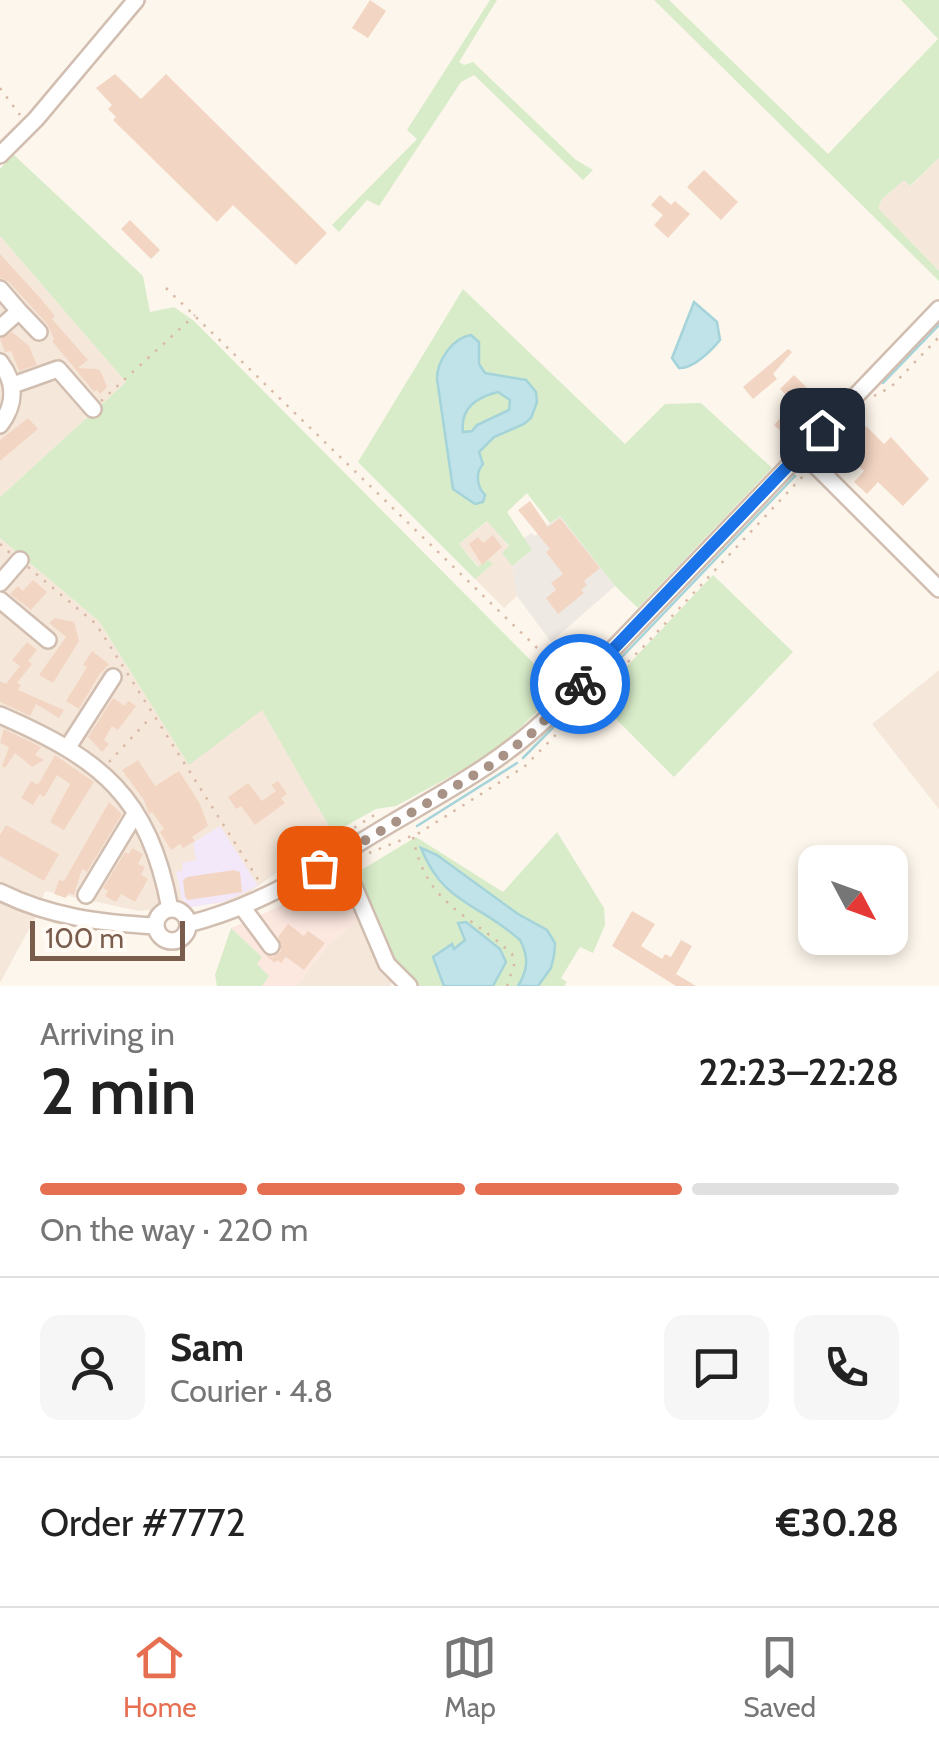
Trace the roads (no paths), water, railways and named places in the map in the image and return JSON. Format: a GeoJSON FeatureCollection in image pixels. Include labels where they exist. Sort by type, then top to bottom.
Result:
{"type":"FeatureCollection","features":[{"type":"Feature","properties":{"kind":"street"},"geometry":{"type":"LineString","coordinates":[[0,155],[36,119],[136,0]]}},
{"type":"Feature","properties":{"kind":"street"},"geometry":{"type":"LineString","coordinates":[[0,289],[38,332]]}},
{"type":"Feature","properties":{"kind":"street"},"geometry":{"type":"LineString","coordinates":[[188,924],[244,908],[384,828],[531,734],[806,456],[939,309]]}},
{"type":"Feature","properties":{"kind":"street"},"geometry":{"type":"LineString","coordinates":[[0,328],[20,311]]}},
{"type":"Feature","properties":{"kind":"street"},"geometry":{"type":"LineString","coordinates":[[0,362],[13,385],[9,412],[0,425]]}},
{"type":"Feature","properties":{"kind":"street"},"geometry":{"type":"LineString","coordinates":[[13,385],[58,369],[93,408]]}},
{"type":"Feature","properties":{"kind":"street"},"geometry":{"type":"LineString","coordinates":[[806,456],[939,589]]}},
{"type":"Feature","properties":{"kind":"street"},"geometry":{"type":"LineString","coordinates":[[0,584],[20,560]]}},
{"type":"Feature","properties":{"kind":"street"},"geometry":{"type":"LineString","coordinates":[[0,600],[48,640]]}},
{"type":"Feature","properties":{"kind":"street"},"geometry":{"type":"LineString","coordinates":[[68,747],[113,678]]}},
{"type":"Feature","properties":{"kind":"street"},"geometry":{"type":"LineString","coordinates":[[0,715],[68,747],[115,782],[161,859],[170,909]]}},
{"type":"Feature","properties":{"kind":"street"},"geometry":{"type":"LineString","coordinates":[[86,895],[135,814]]}},
{"type":"Feature","properties":{"kind":"street"},"geometry":{"type":"LineString","coordinates":[[340,854],[388,964],[409,986]]}},
{"type":"Feature","properties":{"kind":"street"},"geometry":{"type":"LineString","coordinates":[[0,892],[66,916],[101,923],[156,926]]}},
{"type":"Feature","properties":{"kind":"street"},"geometry":{"type":"LineString","coordinates":[[244,908],[271,946]]}},
{"type":"Feature","properties":{"kind":"street"},"geometry":{"type":"LineString","coordinates":[[170,909],[182,913],[188,924],[184,936],[173,941],[161,937],[156,926],[160,914],[170,909]]}},
{"type":"Feature","properties":{"kind":"water"},"geometry":{"type":"Polygon","coordinates":[[[694,302],[717,322],[720,340],[696,362],[679,368],[672,358],[694,302]]]}},
{"type":"Feature","properties":{"kind":"water"},"geometry":{"type":"Polygon","coordinates":[[[471,335],[479,342],[479,364],[485,373],[526,380],[536,392],[537,402],[531,418],[494,437],[479,452],[483,464],[478,480],[485,495],[483,502],[475,504],[453,489],[437,379],[447,351],[471,335]],[[498,392],[477,401],[464,416],[463,432],[509,410],[510,400],[498,392]]]}},
{"type":"Feature","properties":{"kind":"water"},"geometry":{"type":"Polygon","coordinates":[[[421,848],[547,930],[555,943],[554,955],[551,968],[538,986],[518,986],[526,963],[520,940],[451,892],[430,867],[421,848]]]}},
{"type":"Feature","properties":{"kind":"water"},"geometry":{"type":"Polygon","coordinates":[[[466,922],[500,949],[506,962],[493,986],[444,986],[433,957],[465,940],[458,923],[466,922]]]}},
{"type":"Feature","properties":{"kind":"waterway"},"geometry":{"type":"LineString","coordinates":[[883,383],[939,325]]}},
{"type":"Feature","properties":{"kind":"waterway"},"geometry":{"type":"LineString","coordinates":[[595,685],[795,476]]}},
{"type":"Feature","properties":{"kind":"waterway"},"geometry":{"type":"LineString","coordinates":[[523,758],[591,689]]}},
{"type":"Feature","properties":{"kind":"waterway"},"geometry":{"type":"LineString","coordinates":[[417,826],[517,763]]}}]}
